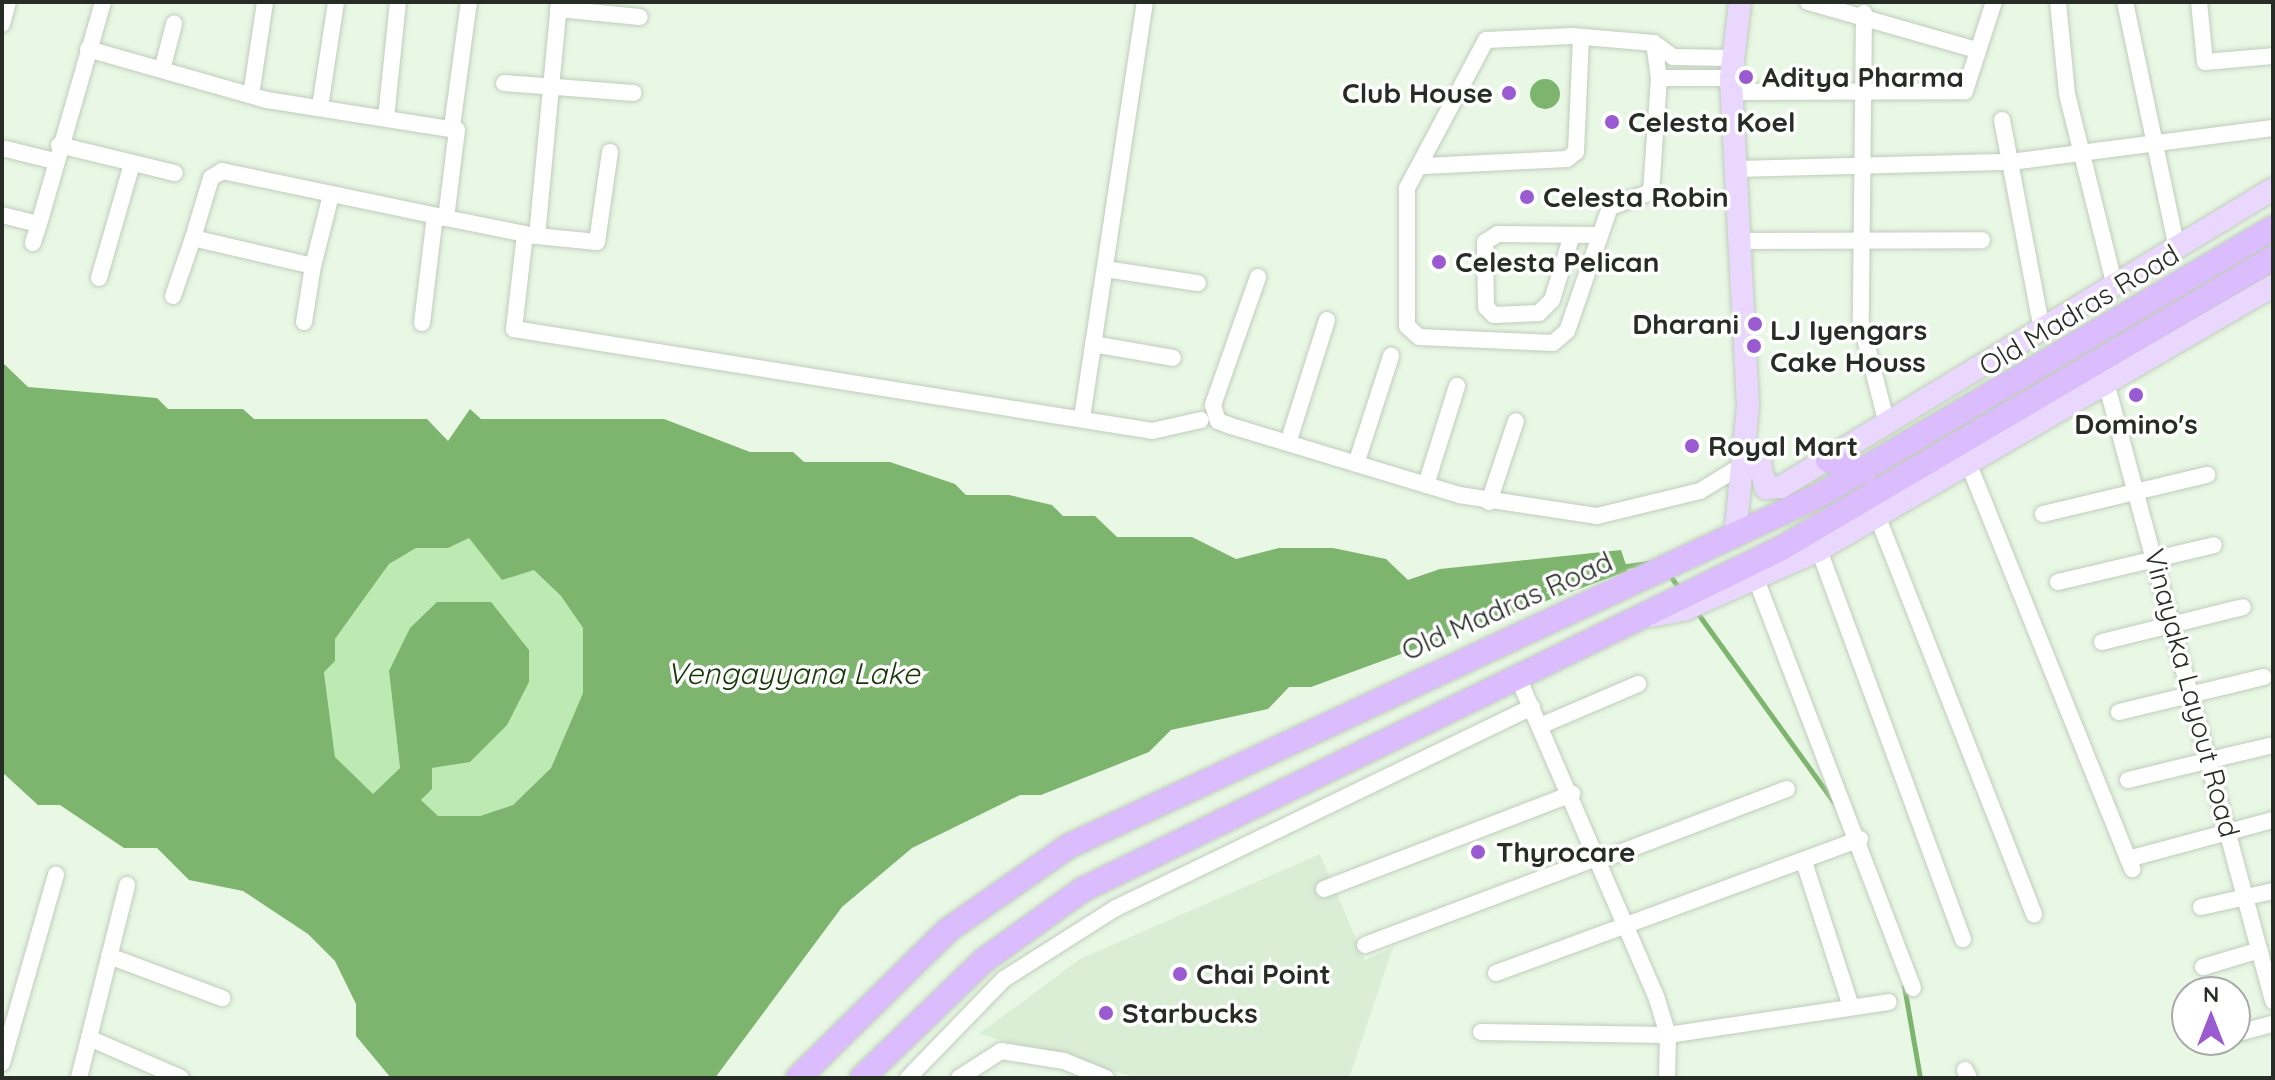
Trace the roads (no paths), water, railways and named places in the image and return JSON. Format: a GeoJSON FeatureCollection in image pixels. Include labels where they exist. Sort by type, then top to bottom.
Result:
{"type":"FeatureCollection","features":[{"type":"Feature","properties":{"kind":"highway","name":"Old Madras Road"},"geometry":{"type":"LineString","coordinates":[[798,1078],[948,930],[1069,846],[1735,536],[1864,472],[2273,228]]}},
{"type":"Feature","properties":{"kind":"highway","name":"Old Madras Road"},"geometry":{"type":"LineString","coordinates":[[862,1078],[983,961],[1082,890],[1304,776],[1520,682],[1651,616],[1864,501],[2273,258]]}},
{"type":"Feature","properties":{"kind":"highway"},"geometry":{"type":"LineString","coordinates":[[1828,460],[1864,472]]}},
{"type":"Feature","properties":{"kind":"main road"},"geometry":{"type":"LineString","coordinates":[[1735,536],[1747,462],[1732,76],[1740,2]]}},
{"type":"Feature","properties":{"kind":"main road"},"geometry":{"type":"LineString","coordinates":[[1747,462],[1760,463],[1766,488],[1774,489],[1887,424],[2041,325],[2273,189]]}},
{"type":"Feature","properties":{"kind":"main road"},"geometry":{"type":"LineString","coordinates":[[1651,616],[1756,579],[1819,550],[2107,386],[2273,286]]}},
{"type":"Feature","properties":{"kind":"street"},"geometry":{"type":"LineString","coordinates":[[2,24],[8,2]]}},
{"type":"Feature","properties":{"kind":"street"},"geometry":{"type":"LineString","coordinates":[[33,243],[103,2]]}},
{"type":"Feature","properties":{"kind":"street"},"geometry":{"type":"LineString","coordinates":[[251,95],[265,2]]}},
{"type":"Feature","properties":{"kind":"street"},"geometry":{"type":"LineString","coordinates":[[320,107],[336,2]]}},
{"type":"Feature","properties":{"kind":"street"},"geometry":{"type":"LineString","coordinates":[[386,118],[398,2]]}},
{"type":"Feature","properties":{"kind":"street"},"geometry":{"type":"LineString","coordinates":[[452,127],[469,2]]}},
{"type":"Feature","properties":{"kind":"street"},"geometry":{"type":"LineString","coordinates":[[1082,418],[1145,2]]}},
{"type":"Feature","properties":{"kind":"street"},"geometry":{"type":"LineString","coordinates":[[1808,2],[1864,13],[1977,50]]}},
{"type":"Feature","properties":{"kind":"street"},"geometry":{"type":"LineString","coordinates":[[1659,78],[1732,76],[1858,92],[1965,91],[1994,2]]}},
{"type":"Feature","properties":{"kind":"street"},"geometry":{"type":"LineString","coordinates":[[2058,2],[2079,153],[2114,283]]}},
{"type":"Feature","properties":{"kind":"street"},"geometry":{"type":"LineString","coordinates":[[2125,2],[2150,142],[2176,245]]}},
{"type":"Feature","properties":{"kind":"street"},"geometry":{"type":"LineString","coordinates":[[2199,2],[2205,62],[2273,56]]}},
{"type":"Feature","properties":{"kind":"street"},"geometry":{"type":"LineString","coordinates":[[640,17],[558,6],[552,89],[514,329],[1152,431],[1201,420]]}},
{"type":"Feature","properties":{"kind":"street"},"geometry":{"type":"LineString","coordinates":[[1864,13],[1858,92],[1861,323],[1887,424]]}},
{"type":"Feature","properties":{"kind":"street"},"geometry":{"type":"LineString","coordinates":[[162,70],[174,24]]}},
{"type":"Feature","properties":{"kind":"street"},"geometry":{"type":"LineString","coordinates":[[1654,43],[1659,78],[1651,192],[1610,207],[1567,331],[1553,343],[1419,337],[1407,326],[1407,188],[1424,166],[1486,40],[1581,37],[1654,43],[1673,57],[1732,76]]}},
{"type":"Feature","properties":{"kind":"street"},"geometry":{"type":"LineString","coordinates":[[1424,166],[1567,159],[1576,152],[1581,37]]}},
{"type":"Feature","properties":{"kind":"street"},"geometry":{"type":"LineString","coordinates":[[88,49],[251,95],[452,127],[459,134],[440,217],[422,323]]}},
{"type":"Feature","properties":{"kind":"street"},"geometry":{"type":"LineString","coordinates":[[504,83],[634,93]]}},
{"type":"Feature","properties":{"kind":"street"},"geometry":{"type":"LineString","coordinates":[[2002,120],[2041,325]]}},
{"type":"Feature","properties":{"kind":"street"},"geometry":{"type":"LineString","coordinates":[[1736,169],[1858,169],[2011,162],[2273,128]]}},
{"type":"Feature","properties":{"kind":"street"},"geometry":{"type":"LineString","coordinates":[[6,149],[57,153],[175,173]]}},
{"type":"Feature","properties":{"kind":"street"},"geometry":{"type":"LineString","coordinates":[[173,296],[211,178],[222,171],[531,235],[601,238],[610,152]]}},
{"type":"Feature","properties":{"kind":"street"},"geometry":{"type":"LineString","coordinates":[[99,278],[132,164]]}},
{"type":"Feature","properties":{"kind":"street"},"geometry":{"type":"LineString","coordinates":[[304,322],[313,266],[331,195]]}},
{"type":"Feature","properties":{"kind":"street"},"geometry":{"type":"LineString","coordinates":[[2,215],[39,224]]}},
{"type":"Feature","properties":{"kind":"street"},"geometry":{"type":"LineString","coordinates":[[1572,235],[1552,300],[1539,313],[1494,315],[1482,300],[1485,242],[1498,234],[1600,235]]}},
{"type":"Feature","properties":{"kind":"street"},"geometry":{"type":"LineString","coordinates":[[193,238],[313,266]]}},
{"type":"Feature","properties":{"kind":"street"},"geometry":{"type":"LineString","coordinates":[[1740,241],[1982,240]]}},
{"type":"Feature","properties":{"kind":"street"},"geometry":{"type":"LineString","coordinates":[[1105,269],[1198,283]]}},
{"type":"Feature","properties":{"kind":"street"},"geometry":{"type":"LineString","coordinates":[[1258,277],[1214,415],[1288,443],[1489,502],[1623,514],[1700,491],[1747,462]]}},
{"type":"Feature","properties":{"kind":"street"},"geometry":{"type":"LineString","coordinates":[[1508,316],[1508,341]]}},
{"type":"Feature","properties":{"kind":"street"},"geometry":{"type":"LineString","coordinates":[[1288,443],[1327,320]]}},
{"type":"Feature","properties":{"kind":"street"},"geometry":{"type":"LineString","coordinates":[[1093,344],[1173,358]]}},
{"type":"Feature","properties":{"kind":"street"},"geometry":{"type":"LineString","coordinates":[[1356,464],[1391,356]]}},
{"type":"Feature","properties":{"kind":"street"},"geometry":{"type":"LineString","coordinates":[[1426,485],[1457,386]]}},
{"type":"Feature","properties":{"kind":"street","name":"Vinayaka Layout Road"},"geometry":{"type":"LineString","coordinates":[[2107,386],[2140,491],[2273,1001]]}},
{"type":"Feature","properties":{"kind":"street"},"geometry":{"type":"LineString","coordinates":[[1489,502],[1516,421]]}},
{"type":"Feature","properties":{"kind":"street"},"geometry":{"type":"LineString","coordinates":[[1969,465],[2130,864],[2228,831],[2273,820]]}},
{"type":"Feature","properties":{"kind":"street"},"geometry":{"type":"LineString","coordinates":[[2043,514],[2207,475]]}},
{"type":"Feature","properties":{"kind":"street"},"geometry":{"type":"LineString","coordinates":[[1878,518],[2034,914]]}},
{"type":"Feature","properties":{"kind":"street"},"geometry":{"type":"LineString","coordinates":[[2058,582],[2214,545]]}},
{"type":"Feature","properties":{"kind":"street"},"geometry":{"type":"LineString","coordinates":[[1819,550],[1963,939]]}},
{"type":"Feature","properties":{"kind":"street"},"geometry":{"type":"LineString","coordinates":[[1756,579],[1854,841],[1913,988]]}},
{"type":"Feature","properties":{"kind":"street"},"geometry":{"type":"LineString","coordinates":[[2102,642],[2243,607]]}},
{"type":"Feature","properties":{"kind":"street"},"geometry":{"type":"LineString","coordinates":[[2119,712],[2264,677]]}},
{"type":"Feature","properties":{"kind":"street"},"geometry":{"type":"LineString","coordinates":[[1520,682],[1600,859],[1668,1035],[1667,1078]]}},
{"type":"Feature","properties":{"kind":"street"},"geometry":{"type":"LineString","coordinates":[[1540,726],[1638,684]]}},
{"type":"Feature","properties":{"kind":"street"},"geometry":{"type":"LineString","coordinates":[[908,1078],[1004,979],[1116,908],[1532,707]]}},
{"type":"Feature","properties":{"kind":"street"},"geometry":{"type":"LineString","coordinates":[[2128,780],[2269,746]]}},
{"type":"Feature","properties":{"kind":"street"},"geometry":{"type":"LineString","coordinates":[[1365,945],[1787,789]]}},
{"type":"Feature","properties":{"kind":"street"},"geometry":{"type":"LineString","coordinates":[[1324,889],[1572,794]]}},
{"type":"Feature","properties":{"kind":"street"},"geometry":{"type":"LineString","coordinates":[[1496,973],[1626,929],[1854,841]]}},
{"type":"Feature","properties":{"kind":"street"},"geometry":{"type":"LineString","coordinates":[[1804,862],[1851,1007]]}},
{"type":"Feature","properties":{"kind":"street"},"geometry":{"type":"LineString","coordinates":[[2,1063],[56,875]]}},
{"type":"Feature","properties":{"kind":"street"},"geometry":{"type":"LineString","coordinates":[[79,1078],[127,885]]}},
{"type":"Feature","properties":{"kind":"street"},"geometry":{"type":"LineString","coordinates":[[2201,907],[2273,891]]}},
{"type":"Feature","properties":{"kind":"street"},"geometry":{"type":"LineString","coordinates":[[2203,967],[2260,950]]}},
{"type":"Feature","properties":{"kind":"street"},"geometry":{"type":"LineString","coordinates":[[109,956],[222,998]]}},
{"type":"Feature","properties":{"kind":"street"},"geometry":{"type":"LineString","coordinates":[[1481,1032],[1668,1035],[1889,1002]]}},
{"type":"Feature","properties":{"kind":"street"},"geometry":{"type":"LineString","coordinates":[[2251,1030],[2273,1024]]}},
{"type":"Feature","properties":{"kind":"street"},"geometry":{"type":"LineString","coordinates":[[89,1038],[181,1078]]}},
{"type":"Feature","properties":{"kind":"street"},"geometry":{"type":"LineString","coordinates":[[959,1078],[1001,1051],[1064,1061],[1106,1078]]}},
{"type":"Feature","properties":{"kind":"water"},"geometry":{"type":"Polygon","coordinates":[[[1545,79],[1556,83],[1560,94],[1556,105],[1545,109],[1534,105],[1530,94],[1534,83],[1545,79]]]}},
{"type":"Feature","properties":{"kind":"water","name":"Vengayyana Lake"},"geometry":{"type":"Polygon","coordinates":[[[2,362],[28,387],[157,398],[168,409],[243,409],[254,419],[427,419],[448,441],[470,409],[481,419],[664,419],[750,452],[793,452],[804,462],[890,462],[955,484],[966,495],[1009,495],[1052,505],[1063,516],[1095,516],[1117,537],[1192,537],[1236,559],[1279,548],[1333,548],[1386,559],[1408,580],[1440,569],[1621,550],[1628,571],[1311,687],[1289,687],[1268,709],[1171,730],[1149,752],[1041,795],[1020,795],[912,848],[842,907],[715,1078],[391,1078],[356,1036],[356,1004],[335,961],[308,934],[243,891],[189,880],[157,848],[124,848],[60,805],[38,805],[2,772],[2,362]],[[469,538],[448,548],[416,548],[389,564],[335,639],[335,661],[324,672],[335,757],[373,794],[400,768],[389,671],[410,628],[437,602],[491,602],[529,650],[529,682],[507,725],[470,762],[432,768],[432,789],[421,800],[438,816],[480,816],[513,805],[551,768],[583,693],[583,628],[561,596],[534,570],[502,580],[469,538]]]}},
{"type":"Feature","properties":{"kind":"waterway"},"geometry":{"type":"LineString","coordinates":[[1620,567],[1650,563]]}},
{"type":"Feature","properties":{"kind":"waterway"},"geometry":{"type":"LineString","coordinates":[[1668,573],[1681,591]]}},
{"type":"Feature","properties":{"kind":"waterway"},"geometry":{"type":"LineString","coordinates":[[1696,611],[1835,804]]}},
{"type":"Feature","properties":{"kind":"waterway"},"geometry":{"type":"LineString","coordinates":[[1904,986],[1920,1078]]}},
{"type":"Feature","properties":{"kind":"place","name":"Aditya Pharma"},"geometry":{"type":"Point","coordinates":[1746,77]}},
{"type":"Feature","properties":{"kind":"place","name":"Club House"},"geometry":{"type":"Point","coordinates":[1509,93]}},
{"type":"Feature","properties":{"kind":"place","name":"Celesta Koel"},"geometry":{"type":"Point","coordinates":[1612,122]}},
{"type":"Feature","properties":{"kind":"place","name":"Celesta Robin"},"geometry":{"type":"Point","coordinates":[1527,197]}},
{"type":"Feature","properties":{"kind":"place","name":"Celesta Pelican"},"geometry":{"type":"Point","coordinates":[1439,262]}},
{"type":"Feature","properties":{"kind":"place","name":"Dharani"},"geometry":{"type":"Point","coordinates":[1755,324]}},
{"type":"Feature","properties":{"kind":"place","name":"LJ Iyengars Cake Houss"},"geometry":{"type":"Point","coordinates":[1754,346]}},
{"type":"Feature","properties":{"kind":"place","name":"Domino's"},"geometry":{"type":"Point","coordinates":[2136,395]}},
{"type":"Feature","properties":{"kind":"place","name":"Royal Mart"},"geometry":{"type":"Point","coordinates":[1692,446]}},
{"type":"Feature","properties":{"kind":"place","name":"Thyrocare"},"geometry":{"type":"Point","coordinates":[1478,852]}},
{"type":"Feature","properties":{"kind":"place","name":"Chai Point"},"geometry":{"type":"Point","coordinates":[1180,974]}},
{"type":"Feature","properties":{"kind":"place","name":"Starbucks"},"geometry":{"type":"Point","coordinates":[1106,1013]}}]}
